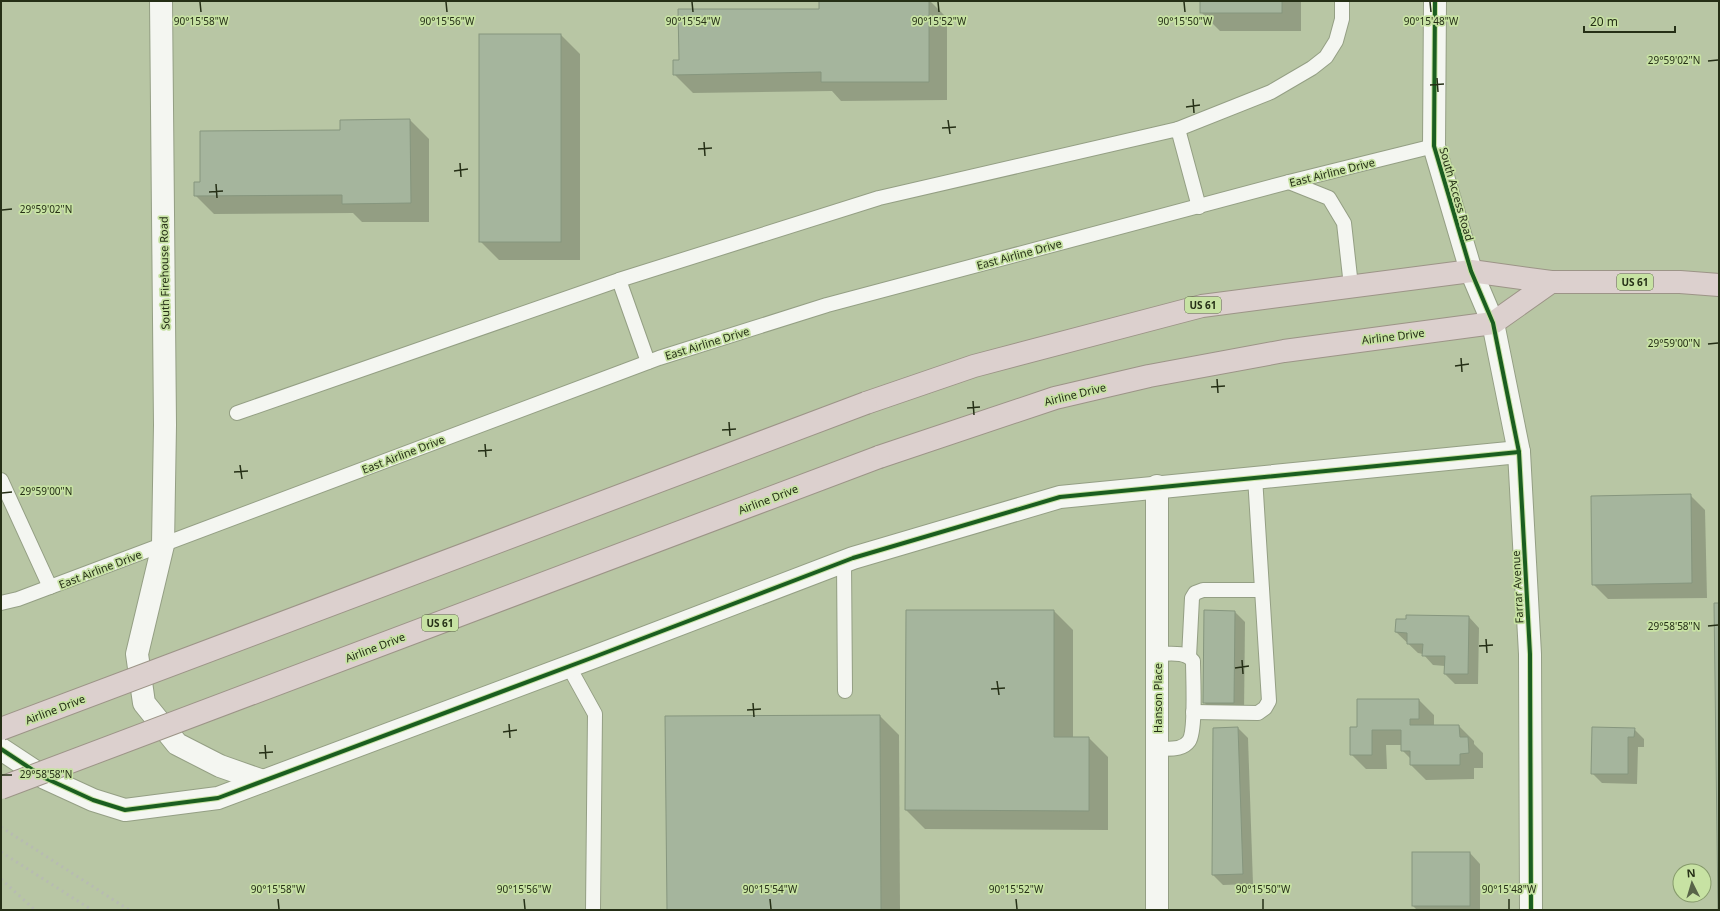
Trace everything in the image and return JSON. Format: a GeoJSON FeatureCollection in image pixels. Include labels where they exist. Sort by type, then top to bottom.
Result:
{"type":"FeatureCollection","features":[{"type":"Feature","properties":{"kind":"highway","name":"Airline Drive"},"geometry":{"type":"LineString","coordinates":[[1,729],[866,403],[974,366],[1202,306],[1471,271],[1551,282],[1680,282],[1719,284]]}},
{"type":"Feature","properties":{"kind":"highway","name":"Airline Drive"},"geometry":{"type":"LineString","coordinates":[[1,788],[879,458],[1055,398],[1149,376],[1284,351],[1493,323],[1551,282]]}},
{"type":"Feature","properties":{"kind":"street","name":"South Firehouse Road"},"geometry":{"type":"LineString","coordinates":[[161,1],[165,425],[163,545],[137,654],[144,703],[177,744],[220,766],[263,781]]}},
{"type":"Feature","properties":{"kind":"street","name":"South Access Road"},"geometry":{"type":"LineString","coordinates":[[1435,1],[1434,146],[1471,271]]}},
{"type":"Feature","properties":{"kind":"street","name":"Farrar Avenue"},"geometry":{"type":"LineString","coordinates":[[1471,271],[1493,323],[1519,452],[1530,654],[1530,910]]}},
{"type":"Feature","properties":{"kind":"street"},"geometry":{"type":"LineString","coordinates":[[1,749],[45,778],[93,800],[124,810],[218,798],[569,667],[844,562],[1060,496],[1519,452]]}},
{"type":"Feature","properties":{"kind":"street","name":"Hanson Place"},"geometry":{"type":"LineString","coordinates":[[1157,486],[1157,910]]}},
{"type":"Feature","properties":{"kind":"lane"},"geometry":{"type":"LineString","coordinates":[[237,413],[619,280],[879,198],[1178,129],[1271,92],[1326,57],[1336,40],[1342,19],[1342,1]]}},
{"type":"Feature","properties":{"kind":"lane"},"geometry":{"type":"LineString","coordinates":[[1178,129],[1199,207]]}},
{"type":"Feature","properties":{"kind":"lane","name":"East Airline Drive"},"geometry":{"type":"LineString","coordinates":[[1,603],[50,588],[648,362],[827,305],[1289,182],[1434,146]]}},
{"type":"Feature","properties":{"kind":"lane"},"geometry":{"type":"LineString","coordinates":[[1289,182],[1329,198],[1344,224],[1351,286]]}},
{"type":"Feature","properties":{"kind":"lane"},"geometry":{"type":"LineString","coordinates":[[619,280],[648,362]]}},
{"type":"Feature","properties":{"kind":"lane"},"geometry":{"type":"LineString","coordinates":[[1193,712],[1258,713],[1265,708],[1269,701],[1255,477]]}},
{"type":"Feature","properties":{"kind":"lane"},"geometry":{"type":"LineString","coordinates":[[1,480],[50,588]]}},
{"type":"Feature","properties":{"kind":"lane"},"geometry":{"type":"LineString","coordinates":[[844,562],[845,691]]}},
{"type":"Feature","properties":{"kind":"lane"},"geometry":{"type":"LineString","coordinates":[[1190,657],[1192,598],[1195,593],[1203,590],[1262,590]]}},
{"type":"Feature","properties":{"kind":"lane"},"geometry":{"type":"LineString","coordinates":[[1157,654],[1184,654],[1190,657],[1193,661],[1193,733],[1189,742],[1180,748],[1157,748]]}},
{"type":"Feature","properties":{"kind":"lane"},"geometry":{"type":"LineString","coordinates":[[569,667],[595,714],[593,910]]}},
{"type":"Feature","properties":{"kind":"building"},"geometry":{"type":"Polygon","coordinates":[[[819,1],[929,1],[929,82],[821,82],[821,72],[673,75],[673,60],[679,60],[678,9],[819,9],[819,1]]]}},
{"type":"Feature","properties":{"kind":"building"},"geometry":{"type":"Polygon","coordinates":[[[1200,1],[1282,1],[1282,13],[1200,13],[1200,1]]]}},
{"type":"Feature","properties":{"kind":"building"},"geometry":{"type":"Polygon","coordinates":[[[479,34],[561,34],[561,242],[479,242],[479,34]]]}},
{"type":"Feature","properties":{"kind":"building"},"geometry":{"type":"Polygon","coordinates":[[[410,119],[411,203],[342,204],[342,195],[194,196],[194,182],[200,182],[200,131],[340,130],[340,120],[410,119]]]}},
{"type":"Feature","properties":{"kind":"building"},"geometry":{"type":"Polygon","coordinates":[[[1691,494],[1692,583],[1592,585],[1591,496],[1691,494]]]}},
{"type":"Feature","properties":{"kind":"building"},"geometry":{"type":"Polygon","coordinates":[[[1714,603],[1719,603],[1719,910],[1718,910],[1714,603]]]}},
{"type":"Feature","properties":{"kind":"building"},"geometry":{"type":"Polygon","coordinates":[[[906,610],[1054,610],[1054,737],[1089,737],[1089,811],[905,810],[906,610]]]}},
{"type":"Feature","properties":{"kind":"building"},"geometry":{"type":"Polygon","coordinates":[[[1204,610],[1235,611],[1234,703],[1203,703],[1204,610]]]}},
{"type":"Feature","properties":{"kind":"building"},"geometry":{"type":"Polygon","coordinates":[[[1406,615],[1469,616],[1468,674],[1444,674],[1445,656],[1422,656],[1423,644],[1407,644],[1407,633],[1395,632],[1396,619],[1406,619],[1406,615]]]}},
{"type":"Feature","properties":{"kind":"building"},"geometry":{"type":"Polygon","coordinates":[[[1357,699],[1419,699],[1419,719],[1410,719],[1410,725],[1459,725],[1460,737],[1468,737],[1469,753],[1460,754],[1460,765],[1410,765],[1410,751],[1401,751],[1401,730],[1372,730],[1372,755],[1350,755],[1350,727],[1357,727],[1357,699]]]}},
{"type":"Feature","properties":{"kind":"building"},"geometry":{"type":"Polygon","coordinates":[[[880,715],[881,910],[667,910],[665,716],[880,715]]]}},
{"type":"Feature","properties":{"kind":"building"},"geometry":{"type":"Polygon","coordinates":[[[1238,727],[1243,874],[1212,875],[1213,728],[1238,727]]]}},
{"type":"Feature","properties":{"kind":"building"},"geometry":{"type":"Polygon","coordinates":[[[1592,727],[1635,728],[1634,737],[1628,737],[1628,774],[1591,774],[1592,727]]]}},
{"type":"Feature","properties":{"kind":"building"},"geometry":{"type":"Polygon","coordinates":[[[1412,852],[1470,852],[1470,906],[1412,906],[1412,852]]]}},
{"type":"Feature","properties":{"kind":"railway"},"geometry":{"type":"LineString","coordinates":[[1,827],[129,910]]}},
{"type":"Feature","properties":{"kind":"railway"},"geometry":{"type":"LineString","coordinates":[[1,852],[92,910]]}},
{"type":"Feature","properties":{"kind":"railway"},"geometry":{"type":"LineString","coordinates":[[1,879],[35,910]]}},
{"type":"Feature","properties":{"kind":"cycle path"},"geometry":{"type":"LineString","coordinates":[[1435,1],[1434,146],[1471,271],[1493,323],[1519,452],[1530,654],[1531,910]]}},
{"type":"Feature","properties":{"kind":"cycle path"},"geometry":{"type":"LineString","coordinates":[[1,749],[45,778],[93,800],[125,810],[218,798],[853,558],[1060,497],[1519,452]]}}]}
